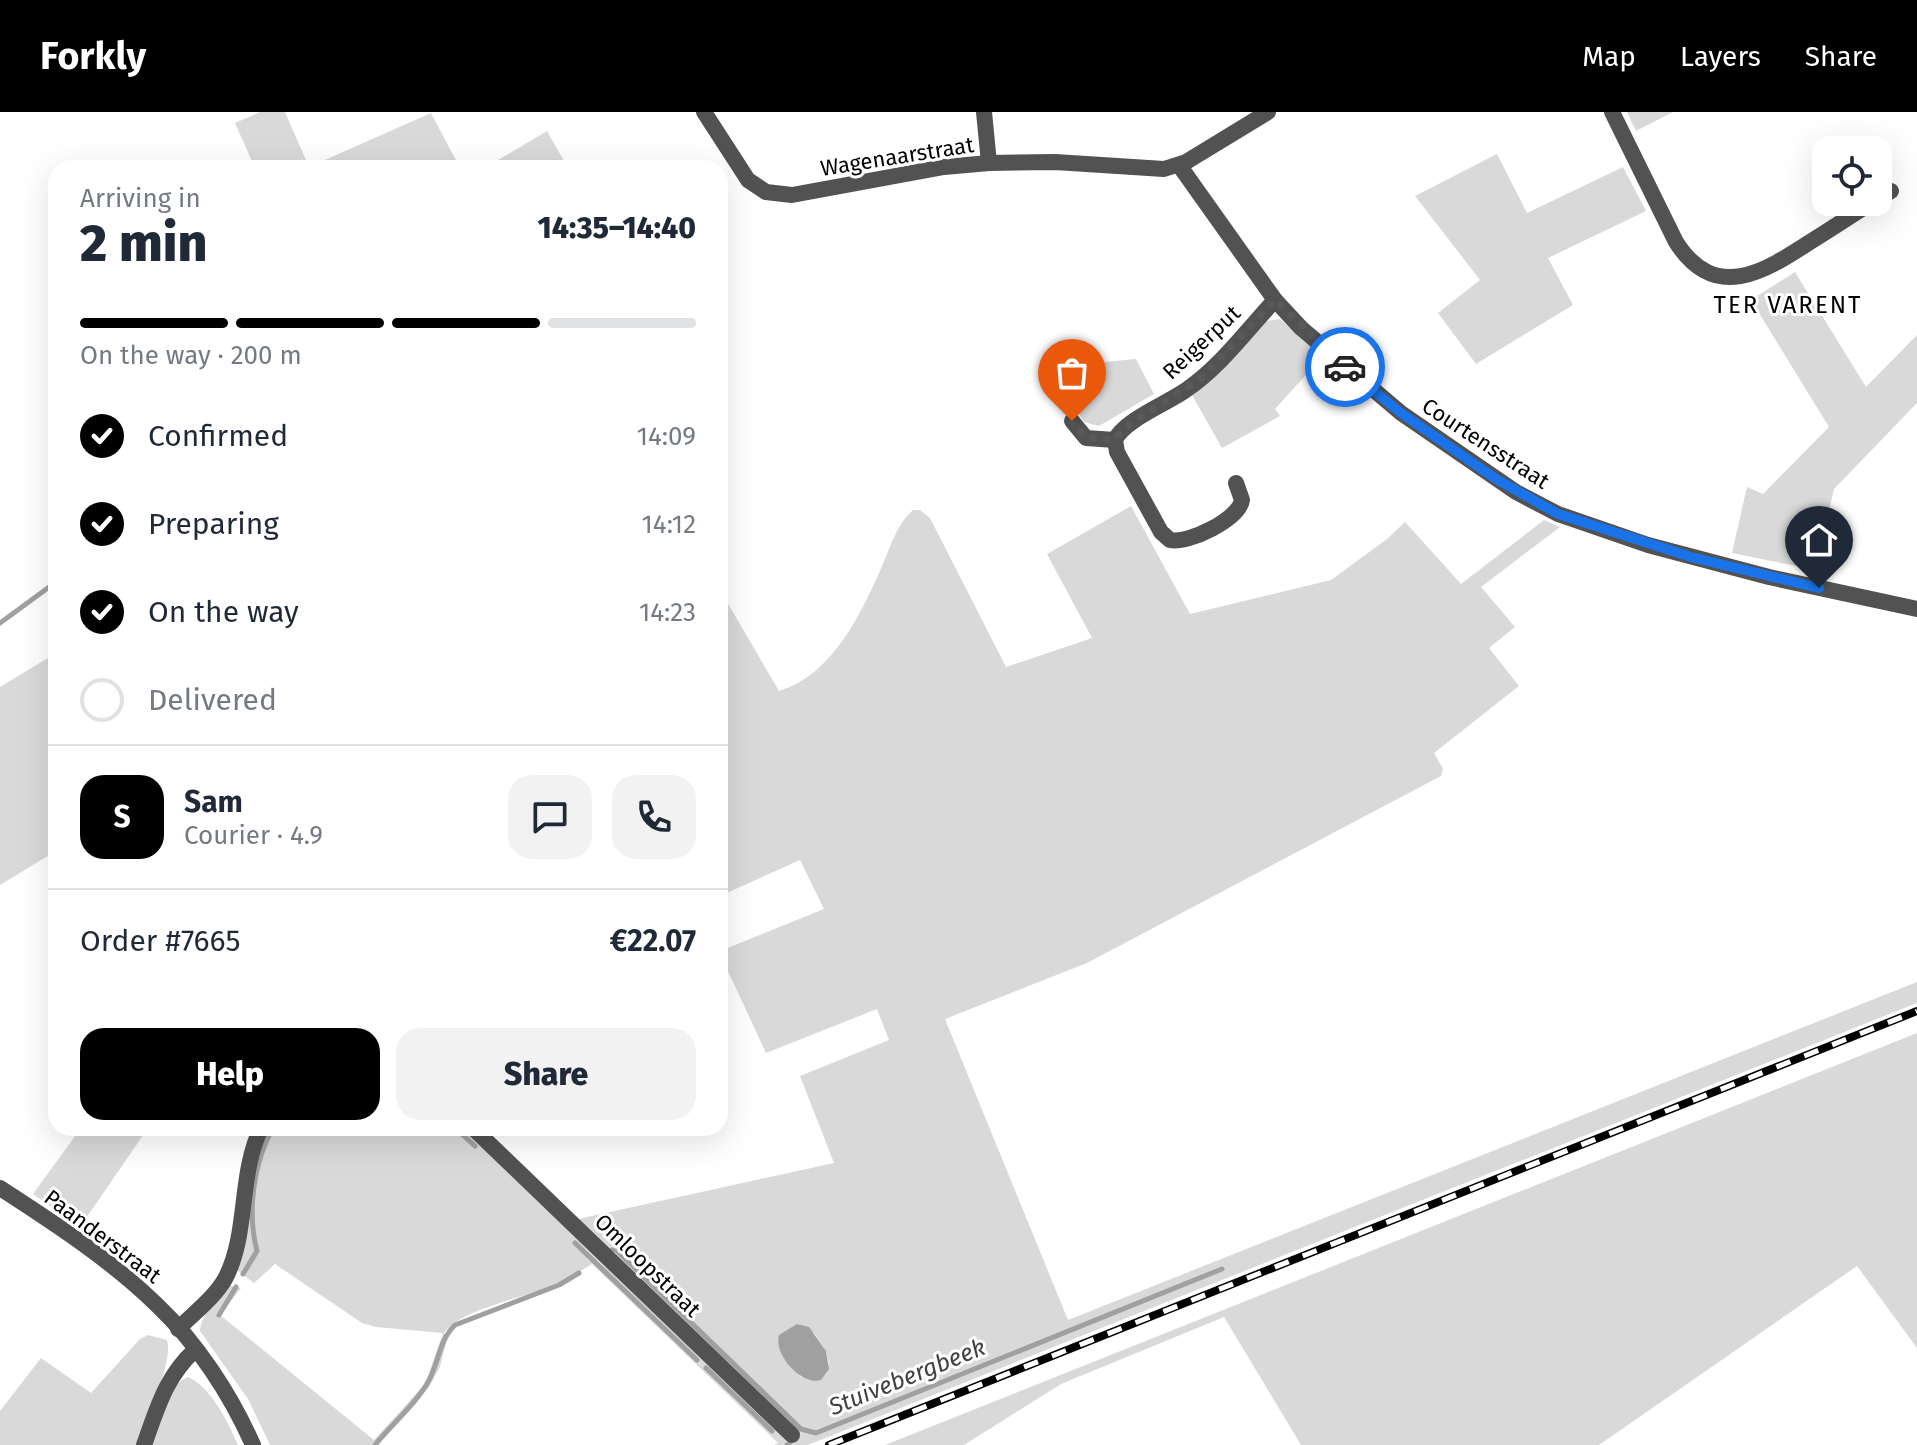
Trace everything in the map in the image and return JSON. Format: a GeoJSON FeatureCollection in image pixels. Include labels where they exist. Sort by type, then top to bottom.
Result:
{"type":"FeatureCollection","features":[{"type":"Feature","properties":{"kind":"street","name":"Wagenaarstraat"},"geometry":{"type":"LineString","coordinates":[[704,112],[748,180],[772,194],[792,195],[944,167],[989,163],[1055,162],[1156,169],[1179,165],[1268,112]]}},
{"type":"Feature","properties":{"kind":"street"},"geometry":{"type":"LineString","coordinates":[[984,112],[989,163]]}},
{"type":"Feature","properties":{"kind":"street"},"geometry":{"type":"LineString","coordinates":[[1612,112],[1676,242],[1684,254],[1706,271],[1732,277],[1758,273],[1850,216]]}},
{"type":"Feature","properties":{"kind":"street","name":"Courtensstraat"},"geometry":{"type":"LineString","coordinates":[[1179,165],[1275,300],[1327,352],[1401,413],[1516,492],[1558,514],[1691,557],[1917,609]]}},
{"type":"Feature","properties":{"kind":"street","name":"Reigerput"},"geometry":{"type":"LineString","coordinates":[[1115,440],[1123,429],[1201,378],[1275,300]]}},
{"type":"Feature","properties":{"kind":"street"},"geometry":{"type":"LineString","coordinates":[[1072,421],[1086,438],[1115,440],[1119,456],[1161,532],[1170,540],[1190,540],[1236,513],[1242,500],[1236,483]]}},
{"type":"Feature","properties":{"kind":"street"},"geometry":{"type":"LineString","coordinates":[[178,1329],[220,1286],[231,1266],[250,1153],[257,1136]]}},
{"type":"Feature","properties":{"kind":"street","name":"Omloopstraat"},"geometry":{"type":"LineString","coordinates":[[481,1136],[792,1435]]}},
{"type":"Feature","properties":{"kind":"street","name":"Paanderstraat"},"geometry":{"type":"LineString","coordinates":[[0,1188],[128,1279],[159,1306],[234,1406],[253,1445]]}},
{"type":"Feature","properties":{"kind":"street"},"geometry":{"type":"LineString","coordinates":[[144,1445],[166,1384],[176,1368],[195,1350]]}},
{"type":"Feature","properties":{"kind":"shaded area"},"geometry":{"type":"Polygon","coordinates":[[[260,112],[285,112],[306,160],[251,160],[235,123],[260,112]]]}},
{"type":"Feature","properties":{"kind":"shaded area"},"geometry":{"type":"Polygon","coordinates":[[[1627,112],[1673,112],[1636,131],[1627,112]]]}},
{"type":"Feature","properties":{"kind":"shaded area"},"geometry":{"type":"Polygon","coordinates":[[[431,113],[456,160],[325,160],[431,113]]]}},
{"type":"Feature","properties":{"kind":"shaded area"},"geometry":{"type":"Polygon","coordinates":[[[547,131],[563,160],[498,160],[547,131]]]}},
{"type":"Feature","properties":{"kind":"shaded area"},"geometry":{"type":"Polygon","coordinates":[[[1497,154],[1527,213],[1623,167],[1646,211],[1548,258],[1573,305],[1476,364],[1438,313],[1480,280],[1415,196],[1497,154]]]}},
{"type":"Feature","properties":{"kind":"shaded area"},"geometry":{"type":"Polygon","coordinates":[[[1795,272],[1866,387],[1917,335],[1917,403],[1834,489],[1815,570],[1732,553],[1747,487],[1763,494],[1829,427],[1751,300],[1795,272]]]}},
{"type":"Feature","properties":{"kind":"shaded area"},"geometry":{"type":"Polygon","coordinates":[[[1280,319],[1323,356],[1275,409],[1280,416],[1222,448],[1192,395],[1267,321],[1280,319]]]}},
{"type":"Feature","properties":{"kind":"shaded area"},"geometry":{"type":"Polygon","coordinates":[[[1136,359],[1154,394],[1099,426],[1084,422],[1053,367],[1136,359]]]}},
{"type":"Feature","properties":{"kind":"shaded area"},"geometry":{"type":"Polygon","coordinates":[[[1131,506],[1190,614],[1331,580],[1405,522],[1461,584],[1544,520],[1560,527],[1481,587],[1515,627],[1489,648],[1519,686],[1434,753],[1443,769],[1441,776],[1087,963],[945,1019],[1068,1320],[1917,982],[1917,1003],[808,1445],[774,1445],[778,1443],[592,1264],[559,1283],[480,1310],[453,1324],[444,1333],[447,1339],[440,1367],[429,1387],[378,1445],[270,1445],[248,1399],[200,1331],[207,1312],[229,1285],[241,1288],[220,1315],[374,1440],[425,1384],[443,1333],[362,1323],[275,1264],[254,1283],[237,1270],[252,1175],[265,1136],[471,1136],[787,1440],[801,1435],[578,1219],[834,1163],[800,1076],[889,1040],[877,1009],[766,1053],[728,971],[728,948],[824,909],[800,860],[728,892],[728,604],[779,691],[798,683],[815,671],[843,640],[865,602],[899,528],[913,510],[920,510],[930,518],[1006,667],[1092,638],[1047,554],[1131,506]],[[814,1333],[783,1356],[801,1377],[829,1364],[826,1351],[814,1333]]]}},
{"type":"Feature","properties":{"kind":"shaded area"},"geometry":{"type":"Polygon","coordinates":[[[48,658],[48,856],[0,885],[0,687],[48,658]]]}},
{"type":"Feature","properties":{"kind":"shaded area"},"geometry":{"type":"Polygon","coordinates":[[[1917,1033],[1917,1348],[1857,1266],[1599,1445],[1301,1445],[1224,1317],[1061,1384],[964,1445],[885,1445],[1917,1033]]]}},
{"type":"Feature","properties":{"kind":"shaded area"},"geometry":{"type":"Polygon","coordinates":[[[75,1136],[143,1136],[80,1227],[33,1194],[75,1136]]]}},
{"type":"Feature","properties":{"kind":"shaded area"},"geometry":{"type":"Polygon","coordinates":[[[797,1324],[809,1327],[826,1351],[829,1369],[821,1380],[813,1381],[797,1373],[780,1351],[779,1335],[797,1324]]]}},
{"type":"Feature","properties":{"kind":"shaded area"},"geometry":{"type":"Polygon","coordinates":[[[148,1335],[167,1340],[168,1350],[158,1392],[136,1445],[0,1445],[0,1411],[41,1358],[91,1393],[140,1339],[148,1335]]]}},
{"type":"Feature","properties":{"kind":"shaded area"},"geometry":{"type":"Polygon","coordinates":[[[188,1377],[211,1397],[238,1445],[152,1445],[169,1397],[180,1381],[188,1377]]]}},
{"type":"Feature","properties":{"kind":"waterway"},"geometry":{"type":"LineString","coordinates":[[0,623],[48,588]]}},
{"type":"Feature","properties":{"kind":"waterway"},"geometry":{"type":"LineString","coordinates":[[243,1274],[257,1251],[252,1205],[257,1172],[269,1136]]}},
{"type":"Feature","properties":{"kind":"waterway"},"geometry":{"type":"LineString","coordinates":[[464,1136],[475,1146]]}},
{"type":"Feature","properties":{"kind":"waterway"},"geometry":{"type":"LineString","coordinates":[[575,1243],[697,1360]]}},
{"type":"Feature","properties":{"kind":"waterway","name":"Stuivebergbeek"},"geometry":{"type":"LineString","coordinates":[[612,1250],[616,1250],[801,1429],[816,1433],[1222,1269]]}},
{"type":"Feature","properties":{"kind":"waterway","name":"Stuivebergbeek"},"geometry":{"type":"LineString","coordinates":[[375,1445],[423,1390],[455,1325],[559,1285],[579,1273]]}},
{"type":"Feature","properties":{"kind":"waterway"},"geometry":{"type":"LineString","coordinates":[[219,1315],[236,1287]]}},
{"type":"Feature","properties":{"kind":"waterway"},"geometry":{"type":"LineString","coordinates":[[706,1368],[772,1431]]}},
{"type":"Feature","properties":{"kind":"railway"},"geometry":{"type":"LineString","coordinates":[[829,1445],[1917,1011]]}},
{"type":"Feature","properties":{"kind":"way so far"},"geometry":{"type":"LineString","coordinates":[[1072,421],[1086,438],[1115,440],[1123,429],[1190,387],[1216,365],[1275,300],[1345,367]]}},
{"type":"Feature","properties":{"kind":"district","name":"TER VARENT"},"geometry":{"type":"Point","coordinates":[1788,305]}},
{"type":"Feature","properties":{"kind":"route"},"geometry":{"type":"LineString","coordinates":[[1345,367],[1401,413],[1496,479],[1558,514],[1648,545],[1819,588]]}}]}
